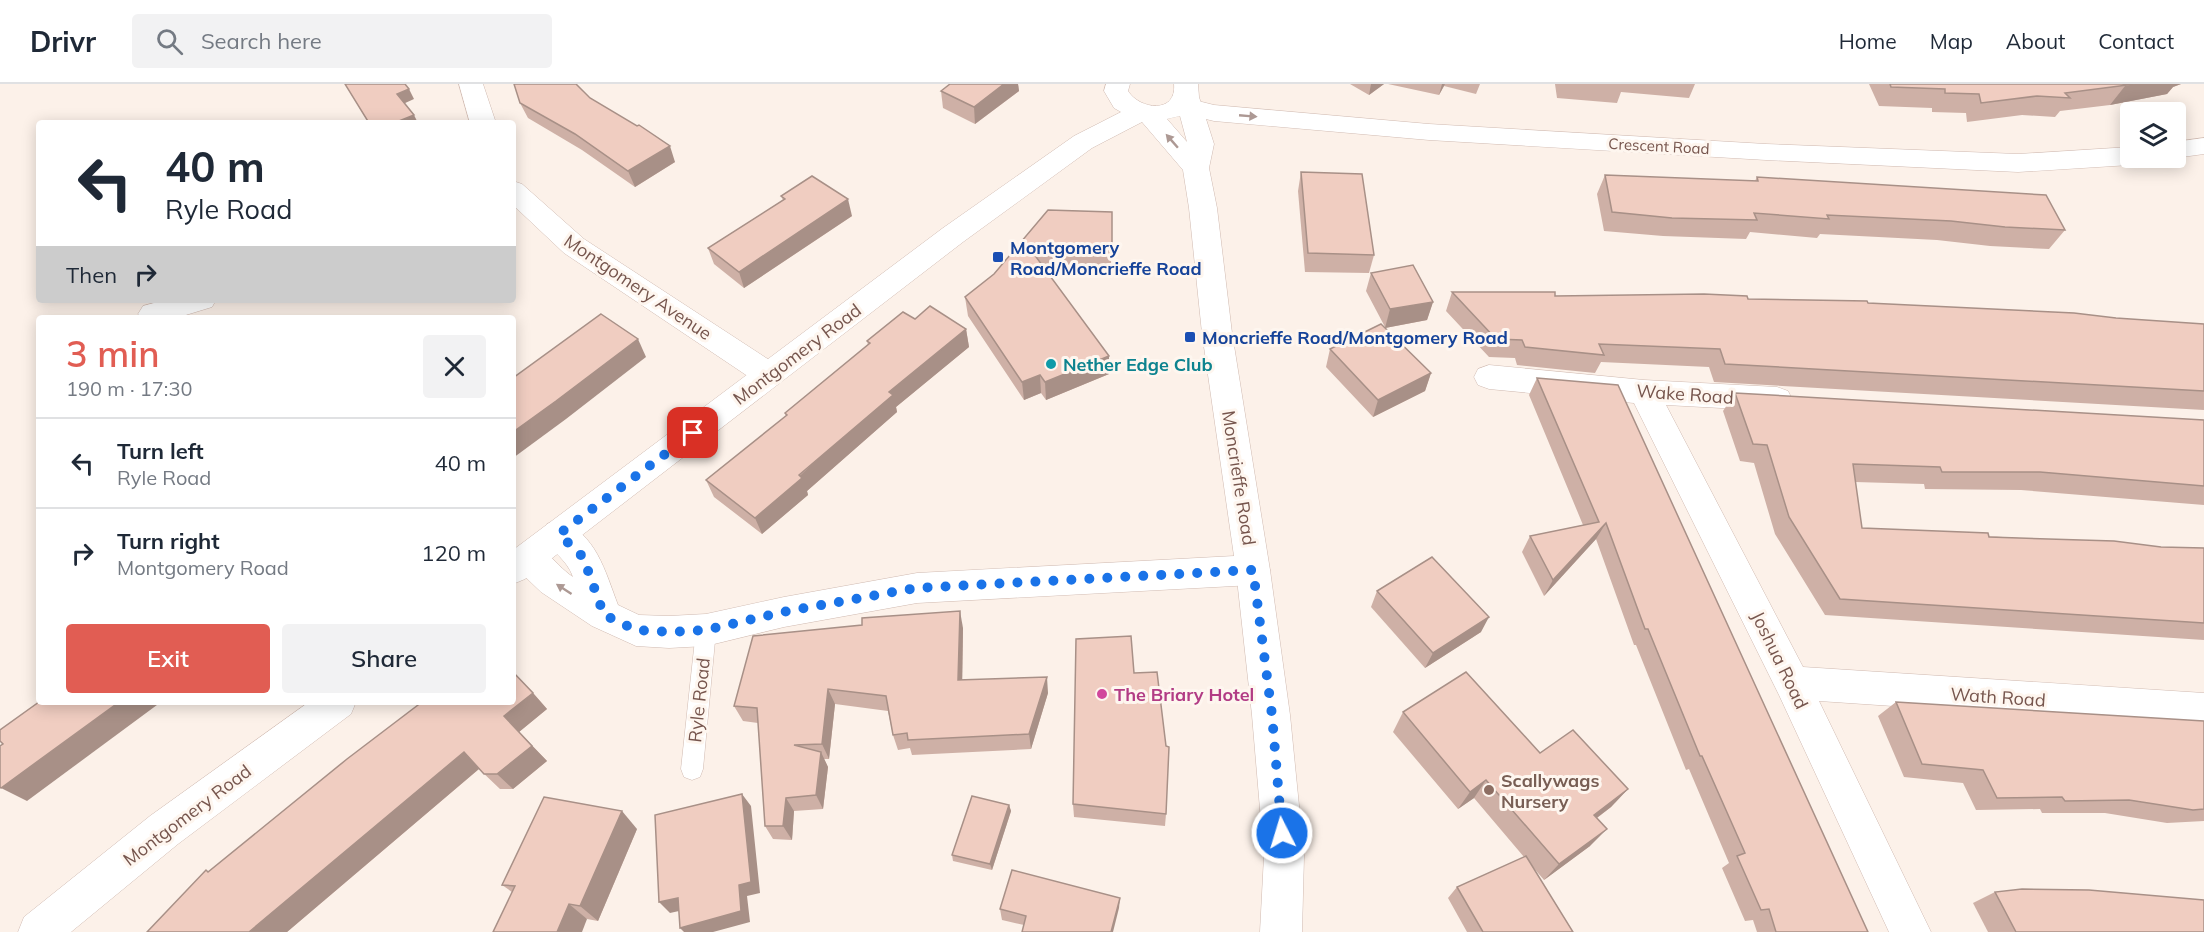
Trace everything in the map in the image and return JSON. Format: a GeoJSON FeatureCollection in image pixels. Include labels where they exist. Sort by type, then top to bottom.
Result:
{"type":"FeatureCollection","features":[{"type":"Feature","properties":{"kind":"street"},"geometry":{"type":"LineString","coordinates":[[471,84],[482,120]]}},
{"type":"Feature","properties":{"kind":"street"},"geometry":{"type":"LineString","coordinates":[[1116,87],[1123,104],[1144,113],[1196,168]]}},
{"type":"Feature","properties":{"kind":"street","name":"Montgomery Road"},"geometry":{"type":"LineString","coordinates":[[1083,142],[1116,87]]}},
{"type":"Feature","properties":{"kind":"street","name":"Montgomery Road"},"geometry":{"type":"LineString","coordinates":[[520,563],[953,235],[1083,142],[1144,113],[1173,110],[1188,91]]}},
{"type":"Feature","properties":{"kind":"street","name":"Crescent Road"},"geometry":{"type":"LineString","coordinates":[[1188,91],[1214,112],[1429,132],[1754,152],[2018,163],[2120,157]]}},
{"type":"Feature","properties":{"kind":"street","name":"Moncrieffe Road"},"geometry":{"type":"LineString","coordinates":[[1188,91],[1201,144],[1196,168],[1203,208],[1217,333],[1253,570],[1272,715],[1284,856],[1281,932]]}},
{"type":"Feature","properties":{"kind":"street"},"geometry":{"type":"LineString","coordinates":[[2186,148],[2204,146]]}},
{"type":"Feature","properties":{"kind":"street","name":"Montgomery Avenue"},"geometry":{"type":"LineString","coordinates":[[516,193],[574,246],[769,375]]}},
{"type":"Feature","properties":{"kind":"street"},"geometry":{"type":"LineString","coordinates":[[153,314],[192,303]]}},
{"type":"Feature","properties":{"kind":"street","name":"Wake Road"},"geometry":{"type":"LineString","coordinates":[[1489,377],[1644,392],[1804,401]]}},
{"type":"Feature","properties":{"kind":"street","name":"Joshua Road"},"geometry":{"type":"LineString","coordinates":[[1644,392],[1792,683],[1910,932]]}},
{"type":"Feature","properties":{"kind":"street"},"geometry":{"type":"LineString","coordinates":[[559,534],[583,557],[604,615]]}},
{"type":"Feature","properties":{"kind":"street","name":"Ryle Road"},"geometry":{"type":"LineString","coordinates":[[520,563],[604,615],[636,630],[669,632],[706,630],[783,612],[916,588],[1253,570]]}},
{"type":"Feature","properties":{"kind":"street","name":"Wath Road"},"geometry":{"type":"LineString","coordinates":[[1792,683],[2204,710]]}},
{"type":"Feature","properties":{"kind":"street","name":"Montgomery Road"},"geometry":{"type":"LineString","coordinates":[[39,932],[164,830],[334,705]]}},
{"type":"Feature","properties":{"kind":"lane","name":"Ryle Road"},"geometry":{"type":"LineString","coordinates":[[692,769],[706,630]]}},
{"type":"Feature","properties":{"kind":"building"},"geometry":{"type":"Polygon","coordinates":[[[345,84],[405,84],[409,89],[397,94],[414,115],[402,120],[367,120],[345,84]]]}},
{"type":"Feature","properties":{"kind":"building"},"geometry":{"type":"Polygon","coordinates":[[[514,84],[576,84],[590,98],[637,126],[639,125],[670,146],[628,171],[575,134],[520,103],[514,84]]]}},
{"type":"Feature","properties":{"kind":"building"},"geometry":{"type":"Polygon","coordinates":[[[950,84],[1004,84],[974,107],[941,91],[950,84]]]}},
{"type":"Feature","properties":{"kind":"building"},"geometry":{"type":"Polygon","coordinates":[[[1890,84],[2135,84],[2065,93],[2070,98],[2037,96],[1981,103],[1979,94],[1945,93],[1945,89],[1891,87],[1890,84]]]}},
{"type":"Feature","properties":{"kind":"building"},"geometry":{"type":"Polygon","coordinates":[[[1301,172],[1362,174],[1374,255],[1308,253],[1301,172]]]}},
{"type":"Feature","properties":{"kind":"building"},"geometry":{"type":"Polygon","coordinates":[[[1605,175],[1758,181],[1757,177],[2046,195],[2065,230],[1951,221],[1827,215],[1829,219],[1754,213],[1757,220],[1672,218],[1612,212],[1605,175]]]}},
{"type":"Feature","properties":{"kind":"building"},"geometry":{"type":"Polygon","coordinates":[[[812,176],[848,199],[739,272],[708,248],[785,199],[781,196],[812,176]]]}},
{"type":"Feature","properties":{"kind":"building"},"geometry":{"type":"Polygon","coordinates":[[[1048,210],[1112,212],[1112,246],[1028,246],[1109,356],[1045,382],[1040,375],[1022,382],[965,297],[994,274],[1048,210]]]}},
{"type":"Feature","properties":{"kind":"building"},"geometry":{"type":"Polygon","coordinates":[[[1413,265],[1433,302],[1390,309],[1371,273],[1413,265]]]}},
{"type":"Feature","properties":{"kind":"building"},"geometry":{"type":"Polygon","coordinates":[[[1452,292],[1555,292],[1555,296],[1704,294],[1747,296],[1748,299],[1867,301],[1868,303],[2074,313],[2204,324],[2204,391],[1725,364],[1720,349],[1599,344],[1604,355],[1525,347],[1522,340],[1496,339],[1452,292]]]}},
{"type":"Feature","properties":{"kind":"building"},"geometry":{"type":"Polygon","coordinates":[[[930,306],[966,329],[889,392],[893,395],[799,475],[802,478],[755,518],[706,480],[787,415],[785,413],[870,343],[867,341],[903,312],[915,319],[930,306]]]}},
{"type":"Feature","properties":{"kind":"building"},"geometry":{"type":"Polygon","coordinates":[[[601,314],[638,339],[516,430],[516,376],[601,314]]]}},
{"type":"Feature","properties":{"kind":"building"},"geometry":{"type":"Polygon","coordinates":[[[1381,324],[1431,373],[1378,400],[1330,349],[1381,324]]]}},
{"type":"Feature","properties":{"kind":"building"},"geometry":{"type":"Polygon","coordinates":[[[1537,378],[1618,385],[1868,932],[1776,932],[1769,909],[1761,910],[1737,856],[1745,853],[1702,756],[1700,756],[1648,629],[1645,629],[1606,523],[1553,580],[1530,536],[1599,522],[1537,378]]]}},
{"type":"Feature","properties":{"kind":"building"},"geometry":{"type":"Polygon","coordinates":[[[1735,393],[2204,420],[2204,486],[2040,472],[1942,472],[1940,467],[1853,464],[1862,528],[1988,533],[1989,537],[2114,541],[2161,547],[2204,548],[2204,623],[1840,599],[1789,517],[1767,445],[1753,444],[1735,393]]]}},
{"type":"Feature","properties":{"kind":"building"},"geometry":{"type":"Polygon","coordinates":[[[1432,557],[1489,617],[1433,653],[1377,591],[1432,557]]]}},
{"type":"Feature","properties":{"kind":"building"},"geometry":{"type":"Polygon","coordinates":[[[960,611],[958,680],[1047,677],[1029,734],[908,740],[907,733],[893,735],[886,696],[828,689],[822,744],[794,745],[821,752],[816,795],[786,798],[783,826],[765,826],[757,708],[734,706],[753,636],[862,625],[862,618],[960,611]]]}},
{"type":"Feature","properties":{"kind":"building"},"geometry":{"type":"Polygon","coordinates":[[[1131,636],[1134,673],[1157,672],[1166,746],[1169,747],[1166,814],[1073,804],[1076,639],[1131,636]]]}},
{"type":"Feature","properties":{"kind":"building"},"geometry":{"type":"Polygon","coordinates":[[[1466,672],[1540,753],[1573,730],[1628,789],[1594,815],[1607,829],[1559,864],[1486,780],[1470,792],[1403,712],[1466,672]]]}},
{"type":"Feature","properties":{"kind":"building"},"geometry":{"type":"Polygon","coordinates":[[[516,675],[533,693],[504,716],[532,746],[497,774],[484,774],[464,752],[249,932],[147,932],[206,870],[208,872],[347,759],[418,705],[516,705],[516,675]]]}},
{"type":"Feature","properties":{"kind":"building"},"geometry":{"type":"Polygon","coordinates":[[[1896,702],[2204,721],[2204,809],[2193,810],[2129,800],[2065,801],[2062,797],[1997,798],[1983,770],[1922,764],[1896,702]]]}},
{"type":"Feature","properties":{"kind":"building"},"geometry":{"type":"Polygon","coordinates":[[[36,704],[115,705],[1,788],[0,746],[3,744],[0,741],[0,730],[36,704]]]}},
{"type":"Feature","properties":{"kind":"building"},"geometry":{"type":"Polygon","coordinates":[[[742,794],[751,882],[739,885],[741,911],[680,928],[678,898],[659,902],[655,815],[742,794]]]}},
{"type":"Feature","properties":{"kind":"building"},"geometry":{"type":"Polygon","coordinates":[[[972,796],[1009,805],[990,864],[952,855],[972,796]]]}},
{"type":"Feature","properties":{"kind":"building"},"geometry":{"type":"Polygon","coordinates":[[[544,797],[622,811],[580,906],[569,904],[557,932],[493,932],[515,886],[502,885],[544,797]]]}},
{"type":"Feature","properties":{"kind":"building"},"geometry":{"type":"Polygon","coordinates":[[[1526,856],[1573,932],[1483,932],[1457,887],[1526,856]]]}},
{"type":"Feature","properties":{"kind":"building"},"geometry":{"type":"Polygon","coordinates":[[[1012,870],[1120,898],[1111,932],[1022,932],[1026,916],[1000,909],[1012,870]]]}},
{"type":"Feature","properties":{"kind":"building"},"geometry":{"type":"Polygon","coordinates":[[[2022,889],[2089,890],[2204,900],[2204,932],[2016,932],[1995,892],[2022,889]]]}},
{"type":"Feature","properties":{"kind":"place","name":"Montgomery Road/Moncrieffe Road"},"geometry":{"type":"Point","coordinates":[998,257]}},
{"type":"Feature","properties":{"kind":"place","name":"Moncrieffe Road/Montgomery Road"},"geometry":{"type":"Point","coordinates":[1190,337]}},
{"type":"Feature","properties":{"kind":"place","name":"Nether Edge Club"},"geometry":{"type":"Point","coordinates":[1051,364]}},
{"type":"Feature","properties":{"kind":"place","name":"The Briary Hotel"},"geometry":{"type":"Point","coordinates":[1102,694]}},
{"type":"Feature","properties":{"kind":"place","name":"Scallywags Nursery"},"geometry":{"type":"Point","coordinates":[1489,790]}},
{"type":"Feature","properties":{"kind":"route"},"geometry":{"type":"LineString","coordinates":[[693,433],[559,534],[583,557],[604,615],[636,630],[669,632],[706,630],[783,612],[916,588],[1253,570],[1272,715],[1282,833]]}}]}
